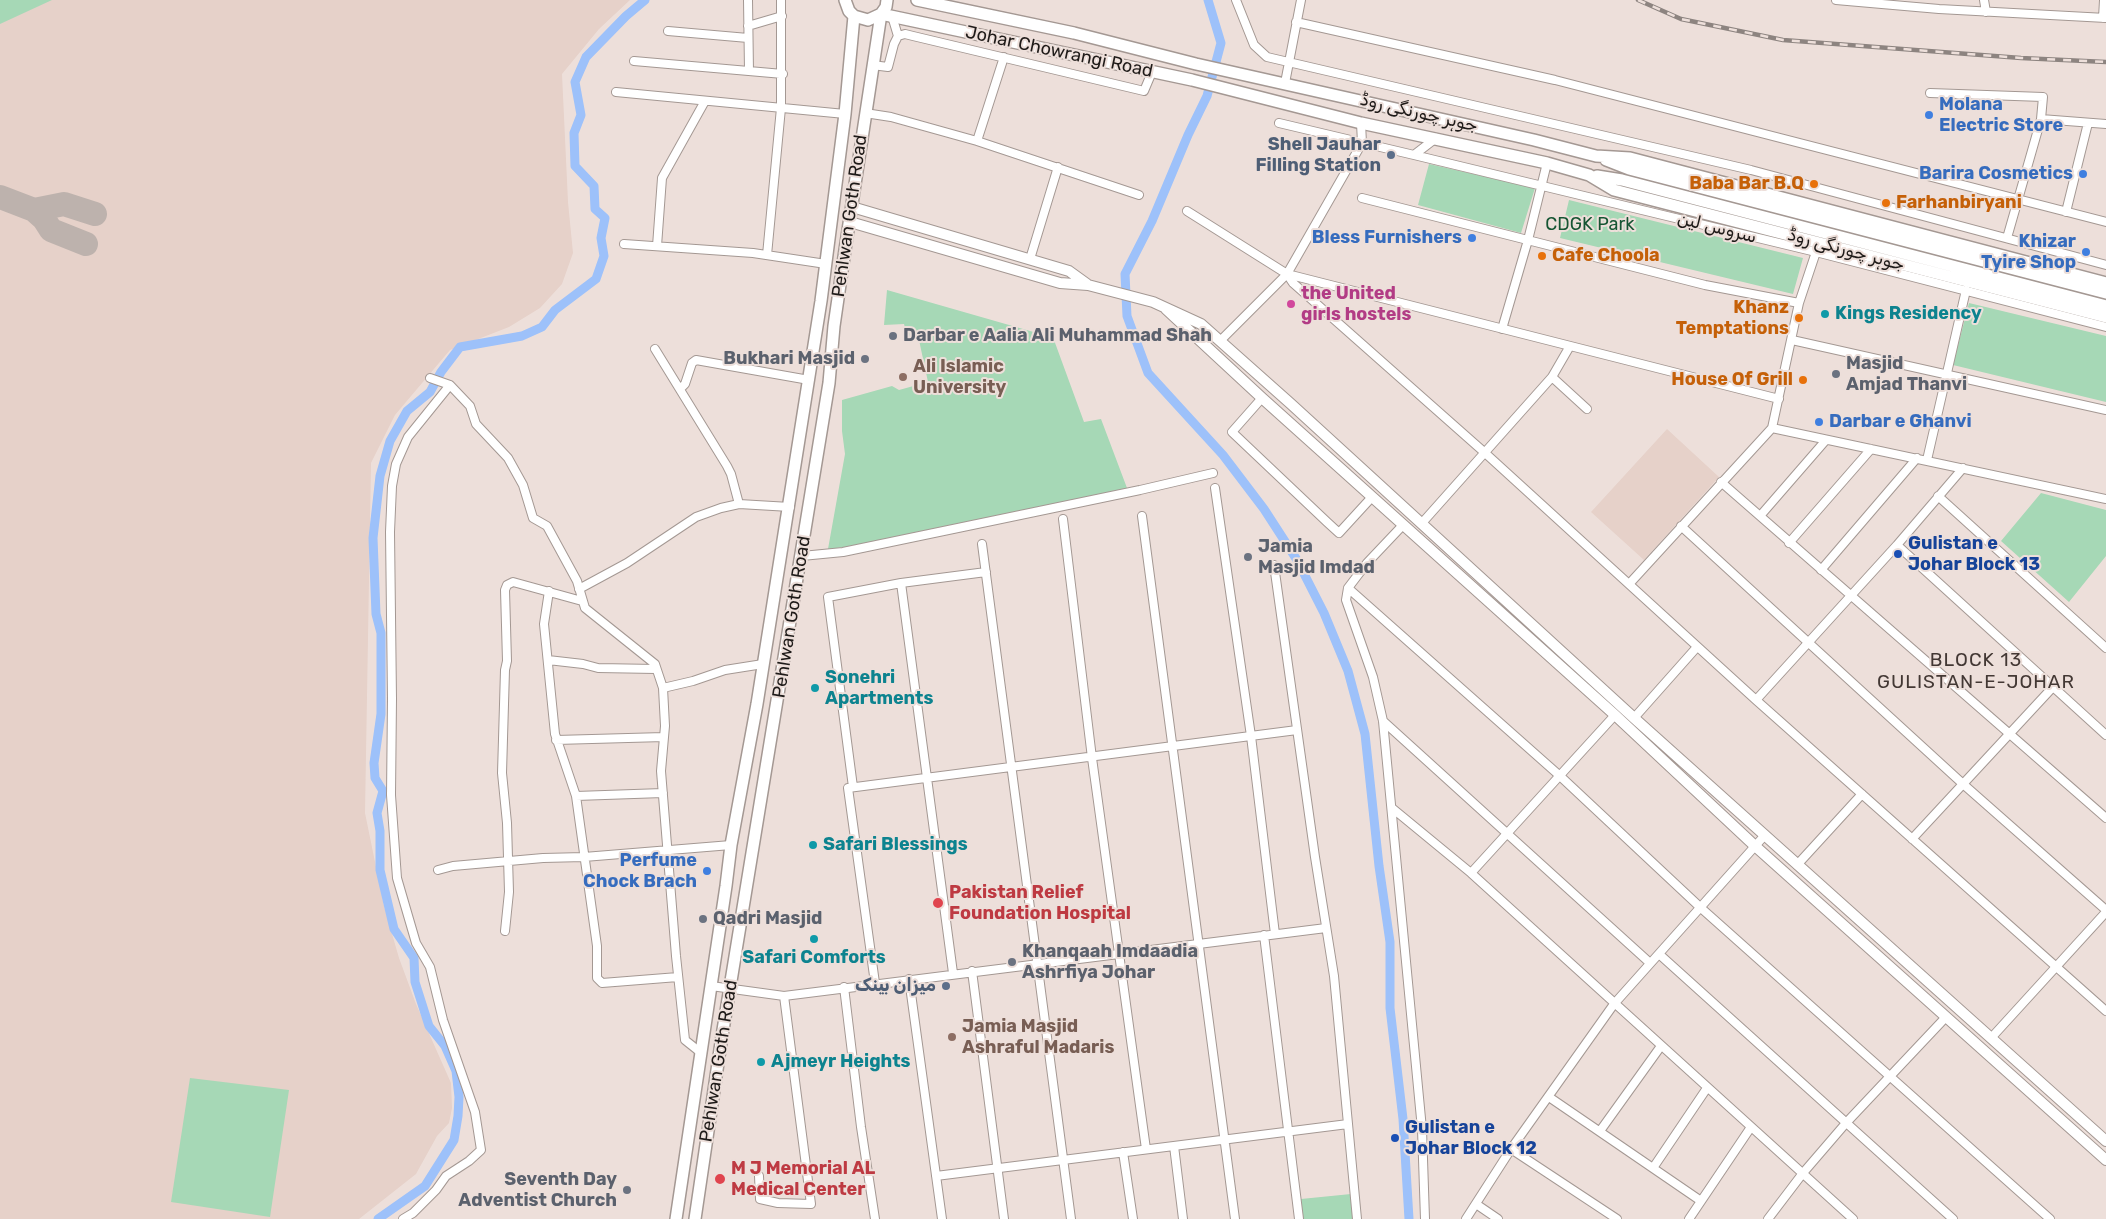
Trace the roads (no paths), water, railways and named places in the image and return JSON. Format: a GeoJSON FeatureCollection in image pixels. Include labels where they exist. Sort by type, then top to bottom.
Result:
{"type":"FeatureCollection","features":[{"type":"Feature","properties":{"kind":"main road"},"geometry":{"type":"LineString","coordinates":[[845,0],[848,11],[854,16]]}},
{"type":"Feature","properties":{"kind":"main road","name":"Pehlwan Goth Road"},"geometry":{"type":"LineString","coordinates":[[695,1219],[730,988],[829,384],[836,316],[872,65],[886,15],[887,0]]}},
{"type":"Feature","properties":{"kind":"main road","name":"Johar Chowrangi Road"},"geometry":{"type":"LineString","coordinates":[[917,0],[1074,33],[1196,64],[1241,73]]}},
{"type":"Feature","properties":{"kind":"main road","name":"Johar Chowrangi Road"},"geometry":{"type":"LineString","coordinates":[[854,16],[868,20],[886,15],[1192,80],[1237,92]]}},
{"type":"Feature","properties":{"kind":"main road","name":"Pehlwan Goth Road"},"geometry":{"type":"LineString","coordinates":[[676,1219],[730,845],[750,750],[790,507],[819,314],[845,114],[854,16]]}},
{"type":"Feature","properties":{"kind":"main road","name":"جوہر چورنگی روڈ"},"geometry":{"type":"LineString","coordinates":[[1241,73],[1596,156],[1629,170],[2106,293]]}},
{"type":"Feature","properties":{"kind":"main road","name":"جوہر چورنگی روڈ"},"geometry":{"type":"LineString","coordinates":[[1237,92],[1361,123],[1436,138],[1589,175],[1622,180],[2106,306]]}},
{"type":"Feature","properties":{"kind":"main road","name":"جوہر چورنگی روڈ"},"geometry":{"type":"LineString","coordinates":[[1596,156],[1630,158],[2106,283]]}},
{"type":"Feature","properties":{"kind":"main road","name":"جوہر چورنگی روڈ"},"geometry":{"type":"LineString","coordinates":[[1589,175],[1614,190],[2106,317]]}},
{"type":"Feature","properties":{"kind":"main road"},"geometry":{"type":"LineString","coordinates":[[1612,202],[1614,190]]}},
{"type":"Feature","properties":{"kind":"main road"},"geometry":{"type":"LineString","coordinates":[[819,314],[836,316]]}},
{"type":"Feature","properties":{"kind":"main road"},"geometry":{"type":"LineString","coordinates":[[693,1100],[712,1102]]}},
{"type":"Feature","properties":{"kind":"main road"},"geometry":{"type":"LineString","coordinates":[[678,1202],[697,1206]]}},
{"type":"Feature","properties":{"kind":"street"},"geometry":{"type":"LineString","coordinates":[[748,0],[749,71]]}},
{"type":"Feature","properties":{"kind":"street"},"geometry":{"type":"LineString","coordinates":[[766,255],[781,108],[781,0]]}},
{"type":"Feature","properties":{"kind":"street"},"geometry":{"type":"LineString","coordinates":[[1236,0],[1251,39],[1257,50],[1267,57],[1752,170],[2106,264]]}},
{"type":"Feature","properties":{"kind":"street"},"geometry":{"type":"LineString","coordinates":[[1286,83],[1301,0]]}},
{"type":"Feature","properties":{"kind":"street"},"geometry":{"type":"LineString","coordinates":[[1836,0],[1938,9],[2105,18],[2104,0]]}},
{"type":"Feature","properties":{"kind":"street"},"geometry":{"type":"LineString","coordinates":[[1936,0],[1938,9]]}},
{"type":"Feature","properties":{"kind":"street"},"geometry":{"type":"LineString","coordinates":[[1984,0],[1986,12]]}},
{"type":"Feature","properties":{"kind":"street"},"geometry":{"type":"LineString","coordinates":[[886,15],[898,36]]}},
{"type":"Feature","properties":{"kind":"street"},"geometry":{"type":"LineString","coordinates":[[748,26],[782,16]]}},
{"type":"Feature","properties":{"kind":"street"},"geometry":{"type":"LineString","coordinates":[[1296,22],[1555,80],[2106,222]]}},
{"type":"Feature","properties":{"kind":"street"},"geometry":{"type":"LineString","coordinates":[[668,31],[748,38]]}},
{"type":"Feature","properties":{"kind":"street"},"geometry":{"type":"LineString","coordinates":[[872,65],[888,67],[894,44],[898,36],[904,34],[1144,91],[1152,72]]}},
{"type":"Feature","properties":{"kind":"street"},"geometry":{"type":"LineString","coordinates":[[977,141],[1004,57]]}},
{"type":"Feature","properties":{"kind":"street"},"geometry":{"type":"LineString","coordinates":[[634,61],[782,74]]}},
{"type":"Feature","properties":{"kind":"street"},"geometry":{"type":"LineString","coordinates":[[616,92],[845,114]]}},
{"type":"Feature","properties":{"kind":"street"},"geometry":{"type":"LineString","coordinates":[[1930,93],[2041,96],[2043,98],[2042,120],[2007,238]]}},
{"type":"Feature","properties":{"kind":"street"},"geometry":{"type":"LineString","coordinates":[[657,246],[662,178],[705,101]]}},
{"type":"Feature","properties":{"kind":"street"},"geometry":{"type":"LineString","coordinates":[[865,113],[891,117],[977,141],[1139,195]]}},
{"type":"Feature","properties":{"kind":"street"},"geometry":{"type":"LineString","coordinates":[[2042,120],[2106,124]]}},
{"type":"Feature","properties":{"kind":"street","name":"سروس لین"},"geometry":{"type":"LineString","coordinates":[[1279,123],[1542,184],[2106,327]]}},
{"type":"Feature","properties":{"kind":"street"},"geometry":{"type":"LineString","coordinates":[[1220,341],[1287,274],[1362,143],[1361,123]]}},
{"type":"Feature","properties":{"kind":"street"},"geometry":{"type":"LineString","coordinates":[[2066,212],[2088,123]]}},
{"type":"Feature","properties":{"kind":"street"},"geometry":{"type":"LineString","coordinates":[[1414,155],[1436,138]]}},
{"type":"Feature","properties":{"kind":"street"},"geometry":{"type":"LineString","coordinates":[[1502,329],[1528,240],[1547,164]]}},
{"type":"Feature","properties":{"kind":"street"},"geometry":{"type":"LineString","coordinates":[[1030,259],[1058,167]]}},
{"type":"Feature","properties":{"kind":"street"},"geometry":{"type":"LineString","coordinates":[[1362,198],[1705,285],[1799,303]]}},
{"type":"Feature","properties":{"kind":"street"},"geometry":{"type":"LineString","coordinates":[[852,207],[1068,271],[1088,284]]}},
{"type":"Feature","properties":{"kind":"street"},"geometry":{"type":"LineString","coordinates":[[1187,211],[1287,274],[1779,399]]}},
{"type":"Feature","properties":{"kind":"street"},"geometry":{"type":"LineString","coordinates":[[850,222],[1060,283],[1088,284],[1158,303],[1201,324],[1422,523],[1579,669],[2106,1141]]}},
{"type":"Feature","properties":{"kind":"street"},"geometry":{"type":"LineString","coordinates":[[624,244],[766,255],[826,264]]}},
{"type":"Feature","properties":{"kind":"street"},"geometry":{"type":"LineString","coordinates":[[1630,583],[1772,428],[1799,303],[1816,252]]}},
{"type":"Feature","properties":{"kind":"street"},"geometry":{"type":"LineString","coordinates":[[1287,274],[1293,283],[1630,583],[1697,647],[2106,1011]]}},
{"type":"Feature","properties":{"kind":"street"},"geometry":{"type":"LineString","coordinates":[[1927,460],[1966,290]]}},
{"type":"Feature","properties":{"kind":"street"},"geometry":{"type":"LineString","coordinates":[[1158,303],[1614,715],[1755,846],[2106,1160]]}},
{"type":"Feature","properties":{"kind":"street"},"geometry":{"type":"LineString","coordinates":[[1792,340],[2106,410]]}},
{"type":"Feature","properties":{"kind":"street"},"geometry":{"type":"LineString","coordinates":[[1422,523],[1552,377],[1570,346]]}},
{"type":"Feature","properties":{"kind":"street"},"geometry":{"type":"LineString","coordinates":[[655,349],[730,474],[739,504]]}},
{"type":"Feature","properties":{"kind":"street"},"geometry":{"type":"LineString","coordinates":[[680,390],[685,384],[692,363],[696,360],[809,380]]}},
{"type":"Feature","properties":{"kind":"street"},"geometry":{"type":"LineString","coordinates":[[1552,377],[1587,409]]}},
{"type":"Feature","properties":{"kind":"street"},"geometry":{"type":"LineString","coordinates":[[430,378],[446,384],[470,406],[476,424],[508,458],[523,485],[533,518],[547,526],[577,581],[585,608],[655,664],[663,688],[664,737],[661,771],[685,1040],[700,1052]]}},
{"type":"Feature","properties":{"kind":"street"},"geometry":{"type":"LineString","coordinates":[[403,1219],[413,1213],[436,1190],[446,1176],[469,1161],[481,1150],[475,1112],[443,1020],[430,967],[414,935],[397,878],[391,795],[390,532],[392,486],[396,464],[408,437],[446,384]]}},
{"type":"Feature","properties":{"kind":"street"},"geometry":{"type":"LineString","coordinates":[[1262,398],[1232,432],[1339,533],[1372,497]]}},
{"type":"Feature","properties":{"kind":"street"},"geometry":{"type":"LineString","coordinates":[[1772,428],[2106,499]]}},
{"type":"Feature","properties":{"kind":"street"},"geometry":{"type":"LineString","coordinates":[[1760,516],[1826,440]]}},
{"type":"Feature","properties":{"kind":"street"},"geometry":{"type":"LineString","coordinates":[[1790,543],[1871,449]]}},
{"type":"Feature","properties":{"kind":"street"},"geometry":{"type":"LineString","coordinates":[[1821,570],[1917,458]]}},
{"type":"Feature","properties":{"kind":"street"},"geometry":{"type":"LineString","coordinates":[[1756,700],[1897,545],[1962,468]]}},
{"type":"Feature","properties":{"kind":"street"},"geometry":{"type":"LineString","coordinates":[[802,556],[843,552],[1213,473]]}},
{"type":"Feature","properties":{"kind":"street"},"geometry":{"type":"LineString","coordinates":[[1721,482],[1850,596],[2011,733],[2106,818]]}},
{"type":"Feature","properties":{"kind":"street"},"geometry":{"type":"LineString","coordinates":[[1215,488],[1229,573],[1251,736],[1275,934]]}},
{"type":"Feature","properties":{"kind":"street"},"geometry":{"type":"LineString","coordinates":[[1938,496],[2106,648]]}},
{"type":"Feature","properties":{"kind":"street"},"geometry":{"type":"LineString","coordinates":[[579,590],[628,563],[696,517],[739,504],[790,507]]}},
{"type":"Feature","properties":{"kind":"street"},"geometry":{"type":"LineString","coordinates":[[1142,516],[1235,1219]]}},
{"type":"Feature","properties":{"kind":"street"},"geometry":{"type":"LineString","coordinates":[[1063,520],[1092,758],[1146,1149]]}},
{"type":"Feature","properties":{"kind":"street"},"geometry":{"type":"LineString","coordinates":[[1403,525],[1367,563],[1348,588],[1346,600],[1373,677],[1383,721],[1422,1130],[1425,1219]]}},
{"type":"Feature","properties":{"kind":"street"},"geometry":{"type":"LineString","coordinates":[[1681,526],[1809,641],[1963,784],[2106,911],[2057,968],[1992,1037]]}},
{"type":"Feature","properties":{"kind":"street"},"geometry":{"type":"LineString","coordinates":[[982,544],[1071,1219]]}},
{"type":"Feature","properties":{"kind":"street"},"geometry":{"type":"LineString","coordinates":[[1897,545],[2052,688],[2106,735]]}},
{"type":"Feature","properties":{"kind":"street"},"geometry":{"type":"LineString","coordinates":[[1274,565],[1334,976],[1358,1219]]}},
{"type":"Feature","properties":{"kind":"street"},"geometry":{"type":"LineString","coordinates":[[853,787],[828,596],[986,572]]}},
{"type":"Feature","properties":{"kind":"street"},"geometry":{"type":"LineString","coordinates":[[505,932],[509,892],[509,862],[508,823],[502,773],[505,670],[507,661],[505,590],[507,585],[513,582],[582,600]]}},
{"type":"Feature","properties":{"kind":"street"},"geometry":{"type":"LineString","coordinates":[[901,584],[954,973]]}},
{"type":"Feature","properties":{"kind":"street"},"geometry":{"type":"LineString","coordinates":[[1348,588],[1560,776],[1701,908],[2050,1219]]}},
{"type":"Feature","properties":{"kind":"street"},"geometry":{"type":"LineString","coordinates":[[549,592],[544,624],[556,740],[567,766],[576,796],[597,946],[598,981],[602,983],[678,977]]}},
{"type":"Feature","properties":{"kind":"street"},"geometry":{"type":"LineString","coordinates":[[1634,718],[1697,647]]}},
{"type":"Feature","properties":{"kind":"street"},"geometry":{"type":"LineString","coordinates":[[548,660],[583,664],[598,668],[656,669]]}},
{"type":"Feature","properties":{"kind":"street"},"geometry":{"type":"LineString","coordinates":[[663,688],[726,670],[764,664]]}},
{"type":"Feature","properties":{"kind":"street"},"geometry":{"type":"LineString","coordinates":[[1572,677],[1579,669]]}},
{"type":"Feature","properties":{"kind":"street"},"geometry":{"type":"LineString","coordinates":[[1912,839],[2052,688]]}},
{"type":"Feature","properties":{"kind":"street"},"geometry":{"type":"LineString","coordinates":[[1471,873],[1614,715]]}},
{"type":"Feature","properties":{"kind":"street"},"geometry":{"type":"LineString","coordinates":[[1383,721],[1650,963]]}},
{"type":"Feature","properties":{"kind":"street"},"geometry":{"type":"LineString","coordinates":[[875,983],[848,788],[1092,758],[1297,730]]}},
{"type":"Feature","properties":{"kind":"street"},"geometry":{"type":"LineString","coordinates":[[556,740],[664,737]]}},
{"type":"Feature","properties":{"kind":"street"},"geometry":{"type":"LineString","coordinates":[[576,796],[663,793]]}},
{"type":"Feature","properties":{"kind":"street"},"geometry":{"type":"LineString","coordinates":[[1797,865],[1862,794]]}},
{"type":"Feature","properties":{"kind":"street"},"geometry":{"type":"LineString","coordinates":[[1392,808],[1471,873],[1853,1219]]}},
{"type":"Feature","properties":{"kind":"street"},"geometry":{"type":"LineString","coordinates":[[1466,1219],[1511,1149],[1614,1004],[1765,835]]}},
{"type":"Feature","properties":{"kind":"street"},"geometry":{"type":"LineString","coordinates":[[438,870],[453,866],[543,858],[584,857],[730,845]]}},
{"type":"Feature","properties":{"kind":"street"},"geometry":{"type":"LineString","coordinates":[[711,986],[784,996],[954,973],[1326,928]]}},
{"type":"Feature","properties":{"kind":"street"},"geometry":{"type":"LineString","coordinates":[[1264,935],[1299,1219]]}},
{"type":"Feature","properties":{"kind":"street"},"geometry":{"type":"LineString","coordinates":[[1659,954],[1953,1219]]}},
{"type":"Feature","properties":{"kind":"street"},"geometry":{"type":"LineString","coordinates":[[972,971],[1004,1219]]}},
{"type":"Feature","properties":{"kind":"street"},"geometry":{"type":"LineString","coordinates":[[1910,984],[1920,973]]}},
{"type":"Feature","properties":{"kind":"street"},"geometry":{"type":"LineString","coordinates":[[909,979],[942,1219]]}},
{"type":"Feature","properties":{"kind":"street"},"geometry":{"type":"LineString","coordinates":[[844,987],[861,1127],[875,1219]]}},
{"type":"Feature","properties":{"kind":"street"},"geometry":{"type":"LineString","coordinates":[[759,1176],[760,1199],[778,1203],[811,1204],[784,996]]}},
{"type":"Feature","properties":{"kind":"street"},"geometry":{"type":"LineString","coordinates":[[1768,1219],[1802,1173],[1846,1123],[1891,1078],[1946,1017]]}},
{"type":"Feature","properties":{"kind":"street"},"geometry":{"type":"LineString","coordinates":[[1600,1131],[1661,1046]]}},
{"type":"Feature","properties":{"kind":"street"},"geometry":{"type":"LineString","coordinates":[[1653,1168],[1708,1088]]}},
{"type":"Feature","properties":{"kind":"street"},"geometry":{"type":"LineString","coordinates":[[1549,1097],[1702,1201]]}},
{"type":"Feature","properties":{"kind":"street"},"geometry":{"type":"LineString","coordinates":[[936,1176],[1348,1124]]}},
{"type":"Feature","properties":{"kind":"street"},"geometry":{"type":"LineString","coordinates":[[1689,1219],[1751,1127]]}},
{"type":"Feature","properties":{"kind":"street"},"geometry":{"type":"LineString","coordinates":[[1174,1146],[1183,1219]]}},
{"type":"Feature","properties":{"kind":"street"},"geometry":{"type":"LineString","coordinates":[[1511,1149],[1617,1219]]}},
{"type":"Feature","properties":{"kind":"street"},"geometry":{"type":"LineString","coordinates":[[1123,1152],[1133,1219]]}},
{"type":"Feature","properties":{"kind":"street"},"geometry":{"type":"LineString","coordinates":[[1476,1204],[1498,1219]]}},
{"type":"Feature","properties":{"kind":"waterway"},"geometry":{"type":"LineString","coordinates":[[378,1219],[425,1186],[454,1140],[459,1097],[456,1071],[445,1046],[429,1026],[415,982],[414,958],[394,929],[380,870],[380,831],[377,813],[383,791],[375,778],[374,763],[381,714],[381,633],[376,614],[373,538],[380,476],[390,441],[407,411],[430,392],[441,372],[460,347],[522,336],[542,327],[555,310],[596,279],[604,256],[601,238],[605,218],[595,209],[594,186],[575,166],[574,133],[581,115],[575,82],[586,57],[626,16],[645,0]]}},
{"type":"Feature","properties":{"kind":"waterway"},"geometry":{"type":"LineString","coordinates":[[1208,0],[1221,43],[1207,96],[1188,135],[1152,221],[1125,274],[1127,316],[1148,373],[1223,455],[1264,509],[1297,560],[1324,613],[1348,671],[1365,734],[1379,866],[1390,942],[1390,1008],[1403,1119],[1409,1219]]}},
{"type":"Feature","properties":{"kind":"railway"},"geometry":{"type":"LineString","coordinates":[[1638,0],[1681,19],[1783,40],[2021,58],[2106,62]]}},
{"type":"Feature","properties":{"kind":"place","name":"Molana Electric Store"},"geometry":{"type":"Point","coordinates":[1929,115]}},
{"type":"Feature","properties":{"kind":"place","name":"Shell Jauhar Filling Station"},"geometry":{"type":"Point","coordinates":[1391,155]}},
{"type":"Feature","properties":{"kind":"place","name":"Barira Cosmetics"},"geometry":{"type":"Point","coordinates":[2083,174]}},
{"type":"Feature","properties":{"kind":"place","name":"Baba Bar B.Q"},"geometry":{"type":"Point","coordinates":[1814,184]}},
{"type":"Feature","properties":{"kind":"place","name":"Farhanbiryani"},"geometry":{"type":"Point","coordinates":[1886,203]}},
{"type":"Feature","properties":{"kind":"place","name":"Bless Furnishers"},"geometry":{"type":"Point","coordinates":[1472,238]}},
{"type":"Feature","properties":{"kind":"place","name":"Khizar Tyire Shop"},"geometry":{"type":"Point","coordinates":[2086,252]}},
{"type":"Feature","properties":{"kind":"place","name":"Cafe Choola"},"geometry":{"type":"Point","coordinates":[1542,256]}},
{"type":"Feature","properties":{"kind":"place","name":"the United girls hostels"},"geometry":{"type":"Point","coordinates":[1291,304]}},
{"type":"Feature","properties":{"kind":"place","name":"Kings Residency"},"geometry":{"type":"Point","coordinates":[1825,314]}},
{"type":"Feature","properties":{"kind":"place","name":"Khanz Temptations"},"geometry":{"type":"Point","coordinates":[1799,318]}},
{"type":"Feature","properties":{"kind":"place","name":"Darbar e Aalia Ali Muhammad Shah"},"geometry":{"type":"Point","coordinates":[893,336]}},
{"type":"Feature","properties":{"kind":"place","name":"Bukhari Masjid"},"geometry":{"type":"Point","coordinates":[865,359]}},
{"type":"Feature","properties":{"kind":"place","name":"Masjid Amjad Thanvi"},"geometry":{"type":"Point","coordinates":[1836,374]}},
{"type":"Feature","properties":{"kind":"place","name":"Ali Islamic University"},"geometry":{"type":"Point","coordinates":[903,377]}},
{"type":"Feature","properties":{"kind":"place","name":"House Of Grill"},"geometry":{"type":"Point","coordinates":[1803,380]}},
{"type":"Feature","properties":{"kind":"place","name":"Darbar e Ghanvi"},"geometry":{"type":"Point","coordinates":[1819,422]}},
{"type":"Feature","properties":{"kind":"place","name":"Gulistan e Johar Block 13"},"geometry":{"type":"Point","coordinates":[1898,554]}},
{"type":"Feature","properties":{"kind":"place","name":"Jamia Masjid Imdad"},"geometry":{"type":"Point","coordinates":[1248,557]}},
{"type":"Feature","properties":{"kind":"place","name":"Sonehri Apartments"},"geometry":{"type":"Point","coordinates":[815,688]}},
{"type":"Feature","properties":{"kind":"place","name":"Safari Blessings"},"geometry":{"type":"Point","coordinates":[813,845]}},
{"type":"Feature","properties":{"kind":"place","name":"Perfume Chock Brach"},"geometry":{"type":"Point","coordinates":[707,871]}},
{"type":"Feature","properties":{"kind":"place","name":"Pakistan Relief Foundation Hospital"},"geometry":{"type":"Point","coordinates":[938,903]}},
{"type":"Feature","properties":{"kind":"place","name":"Qadri Masjid"},"geometry":{"type":"Point","coordinates":[703,919]}},
{"type":"Feature","properties":{"kind":"place","name":"Safari Comforts"},"geometry":{"type":"Point","coordinates":[814,939]}},
{"type":"Feature","properties":{"kind":"place","name":"Khanqaah Imdaadia Ashrfiya Johar"},"geometry":{"type":"Point","coordinates":[1012,962]}},
{"type":"Feature","properties":{"kind":"place","name":"میزان بینک"},"geometry":{"type":"Point","coordinates":[946,986]}},
{"type":"Feature","properties":{"kind":"place","name":"Jamia Masjid Ashraful Madaris"},"geometry":{"type":"Point","coordinates":[952,1037]}},
{"type":"Feature","properties":{"kind":"place","name":"Ajmeyr Heights"},"geometry":{"type":"Point","coordinates":[761,1062]}},
{"type":"Feature","properties":{"kind":"place","name":"Gulistan e Johar Block 12"},"geometry":{"type":"Point","coordinates":[1395,1138]}},
{"type":"Feature","properties":{"kind":"place","name":"M J Memorial AL Medical Center"},"geometry":{"type":"Point","coordinates":[720,1179]}},
{"type":"Feature","properties":{"kind":"place","name":"Seventh Day Adventist Church"},"geometry":{"type":"Point","coordinates":[627,1190]}},
{"type":"Feature","properties":{"kind":"district","name":"BLOCK 13 GULISTAN-E-JOHAR"},"geometry":{"type":"Point","coordinates":[1976,672]}},
{"type":"Feature","properties":{"kind":"park label","name":"CDGK Park"},"geometry":{"type":"Point","coordinates":[1590,225]}}]}
